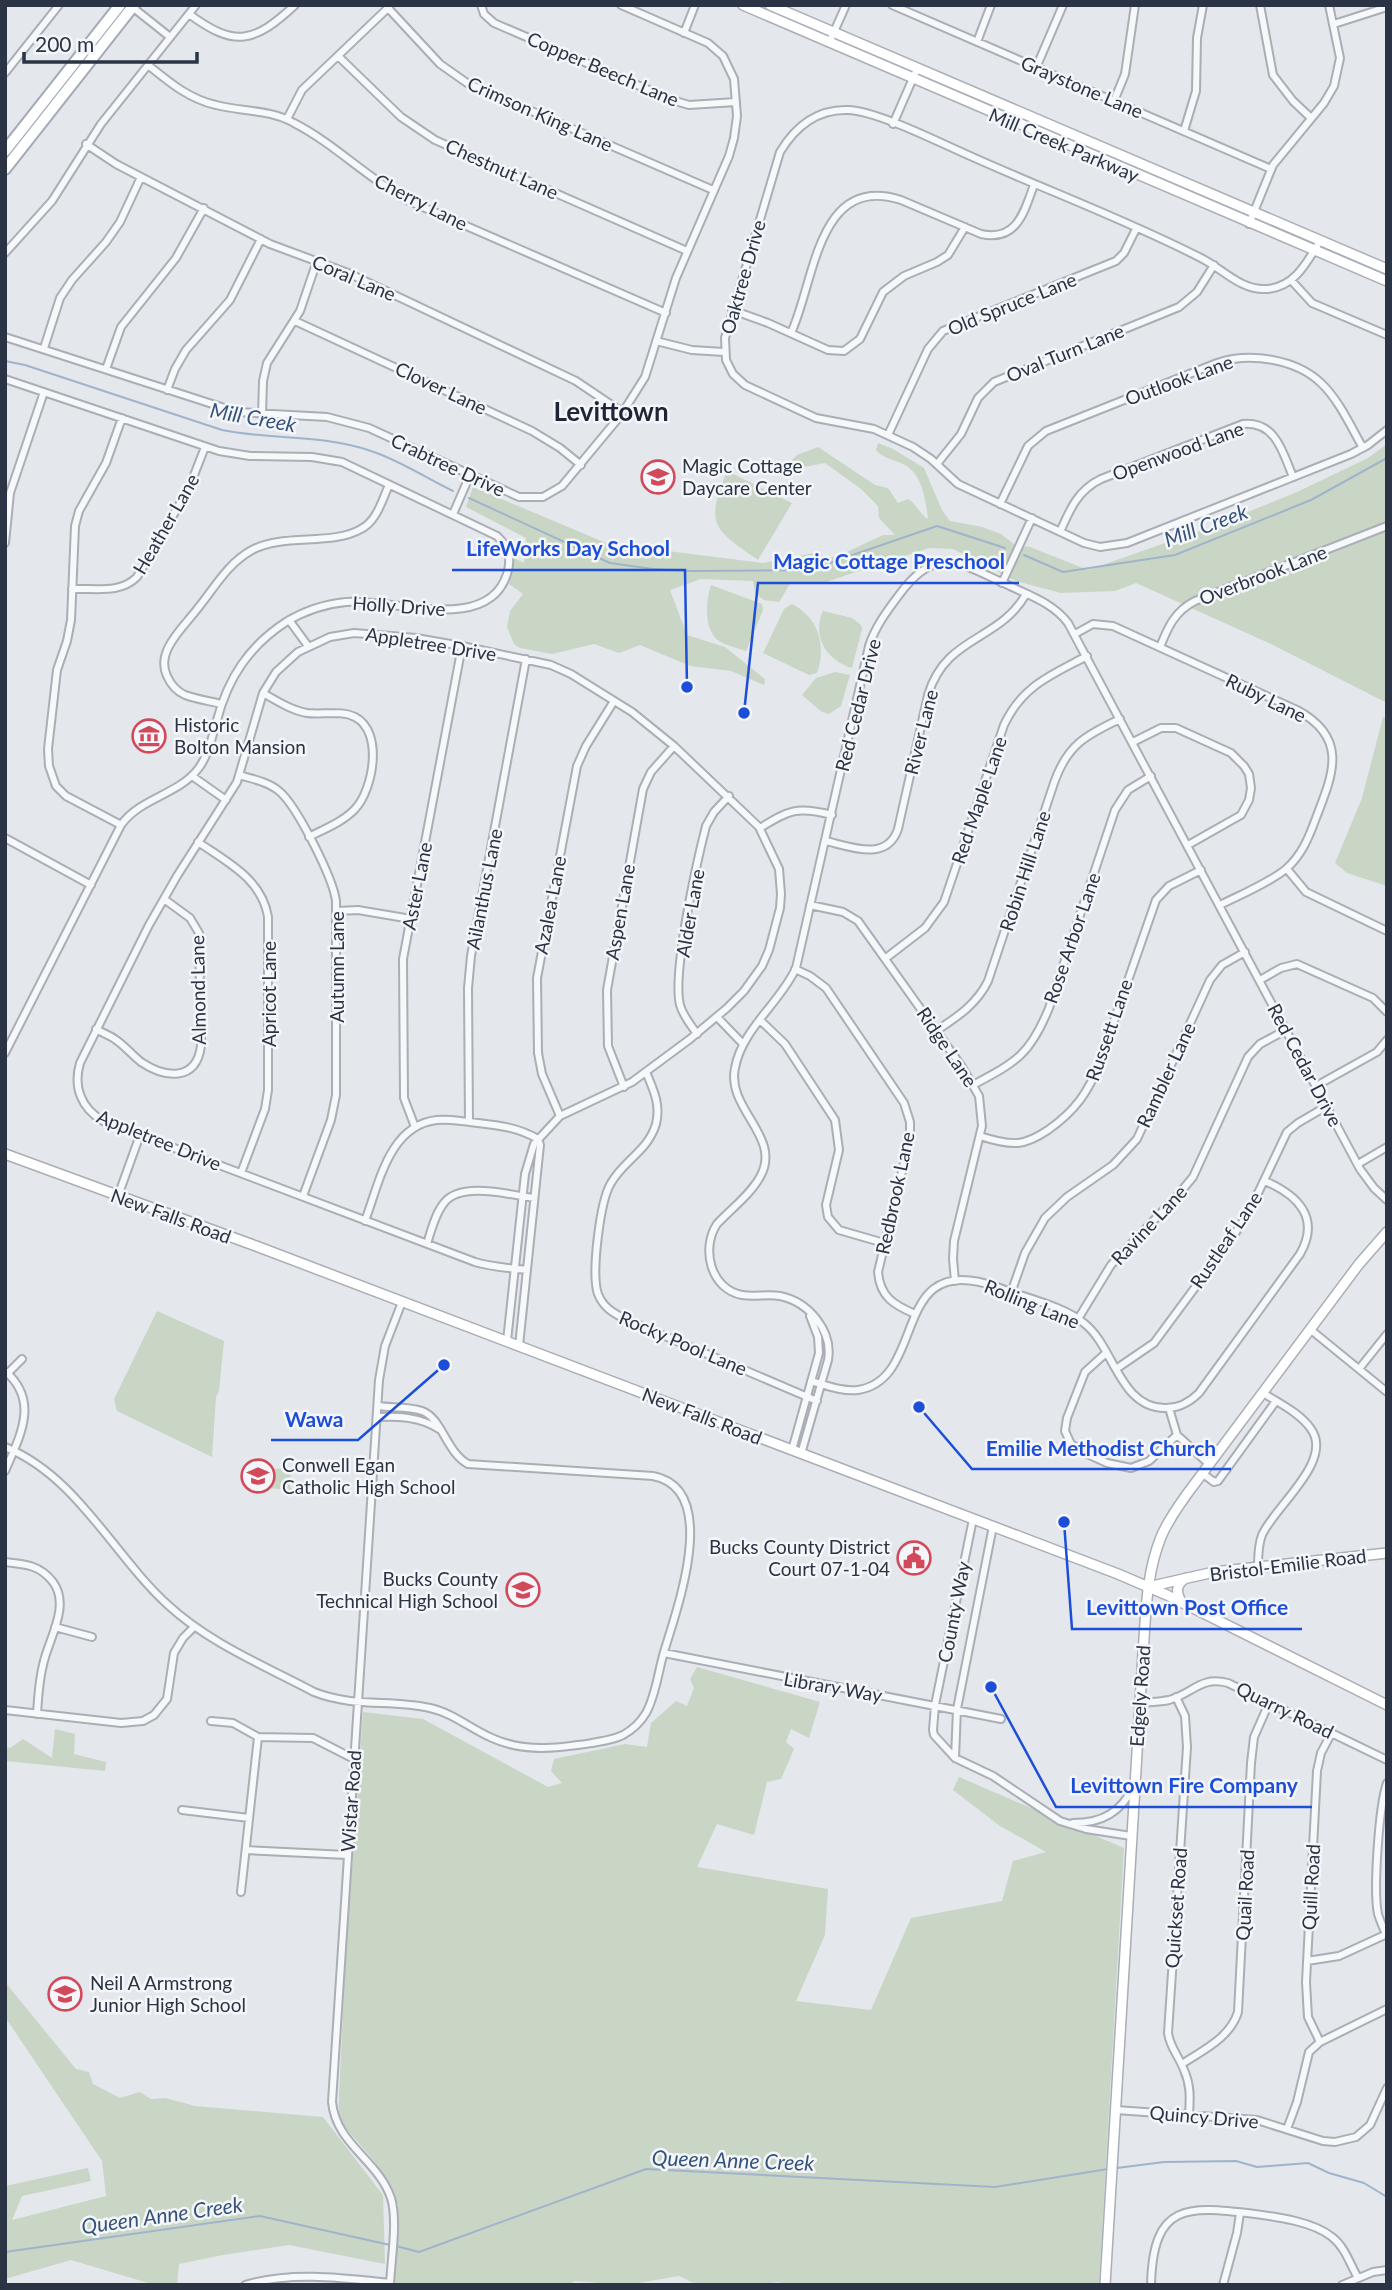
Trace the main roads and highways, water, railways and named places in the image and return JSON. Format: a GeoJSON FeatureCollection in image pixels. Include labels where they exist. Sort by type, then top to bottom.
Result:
{"type":"FeatureCollection","features":[{"type":"Feature","properties":{"kind":"main road"},"geometry":{"type":"LineString","coordinates":[[5,151],[120,5]]}},
{"type":"Feature","properties":{"kind":"main road","name":"Mill Creek Parkway"},"geometry":{"type":"LineString","coordinates":[[743,5],[1387,281]]}},
{"type":"Feature","properties":{"kind":"main road","name":"Mill Creek Parkway"},"geometry":{"type":"LineString","coordinates":[[770,5],[1387,269]]}},
{"type":"Feature","properties":{"kind":"main road"},"geometry":{"type":"LineString","coordinates":[[5,169],[132,6]]}},
{"type":"Feature","properties":{"kind":"main road","name":"New Falls Road"},"geometry":{"type":"LineString","coordinates":[[5,1154],[507,1341],[1148,1587],[1387,1705]]}},
{"type":"Feature","properties":{"kind":"main road","name":"Edgely Road"},"geometry":{"type":"LineString","coordinates":[[1105,2285],[1148,1587],[1161,1537],[1202,1473],[1359,1264],[1387,1232]]}},
{"type":"Feature","properties":{"kind":"main road","name":"Bristol-Emilie Road"},"geometry":{"type":"LineString","coordinates":[[1148,1587],[1186,1577],[1387,1553]]}},
{"type":"Feature","properties":{"kind":"main road"},"geometry":{"type":"LineString","coordinates":[[1182,1603],[1177,1588],[1186,1577]]}},
{"type":"Feature","properties":{"kind":"waterway","name":"Mill Creek"},"geometry":{"type":"LineString","coordinates":[[5,361],[25,365],[222,430],[334,442],[371,451],[453,491]]}},
{"type":"Feature","properties":{"kind":"waterway","name":"Mill Creek"},"geometry":{"type":"LineString","coordinates":[[1024,555],[1063,572],[1175,555],[1311,500],[1387,458]]}},
{"type":"Feature","properties":{"kind":"waterway","name":"Mill Creek"},"geometry":{"type":"LineString","coordinates":[[469,498],[610,563],[653,569],[809,570],[937,526],[1005,548]]}},
{"type":"Feature","properties":{"kind":"waterway","name":"Queen Anne Creek"},"geometry":{"type":"LineString","coordinates":[[1117,2168],[1164,2162],[1236,2161],[1257,2167],[1308,2163],[1329,2173],[1364,2183],[1387,2197]]}},
{"type":"Feature","properties":{"kind":"waterway","name":"Queen Anne Creek"},"geometry":{"type":"LineString","coordinates":[[396,2246],[419,2252],[646,2169],[995,2187],[1108,2169]]}},
{"type":"Feature","properties":{"kind":"waterway","name":"Queen Anne Creek"},"geometry":{"type":"LineString","coordinates":[[5,2252],[260,2216],[390,2245]]}},
{"type":"Feature","properties":{"kind":"place","name":"Magic Cottage Daycare Center"},"geometry":{"type":"Point","coordinates":[658,477]}},
{"type":"Feature","properties":{"kind":"place","name":"LifeWorks Day School"},"geometry":{"type":"Point","coordinates":[687,687]}},
{"type":"Feature","properties":{"kind":"place","name":"Magic Cottage Preschool"},"geometry":{"type":"Point","coordinates":[744,713]}},
{"type":"Feature","properties":{"kind":"place","name":"Historic Bolton Mansion"},"geometry":{"type":"Point","coordinates":[149,736]}},
{"type":"Feature","properties":{"kind":"place","name":"Wawa"},"geometry":{"type":"Point","coordinates":[444,1365]}},
{"type":"Feature","properties":{"kind":"place","name":"Emilie Methodist Church"},"geometry":{"type":"Point","coordinates":[919,1407]}},
{"type":"Feature","properties":{"kind":"place","name":"Conwell Egan Catholic High School"},"geometry":{"type":"Point","coordinates":[258,1476]}},
{"type":"Feature","properties":{"kind":"place","name":"Levittown Post Office"},"geometry":{"type":"Point","coordinates":[1064,1522]}},
{"type":"Feature","properties":{"kind":"place","name":"Bucks County District Court 07-1-04"},"geometry":{"type":"Point","coordinates":[914,1558]}},
{"type":"Feature","properties":{"kind":"place","name":"Bucks County Technical High School"},"geometry":{"type":"Point","coordinates":[523,1590]}},
{"type":"Feature","properties":{"kind":"place","name":"Levittown Fire Company"},"geometry":{"type":"Point","coordinates":[991,1687]}},
{"type":"Feature","properties":{"kind":"place","name":"Neil A Armstrong Junior High School"},"geometry":{"type":"Point","coordinates":[65,1994]}},
{"type":"Feature","properties":{"kind":"district","name":"Levittown"},"geometry":{"type":"Point","coordinates":[611,412]}}]}
